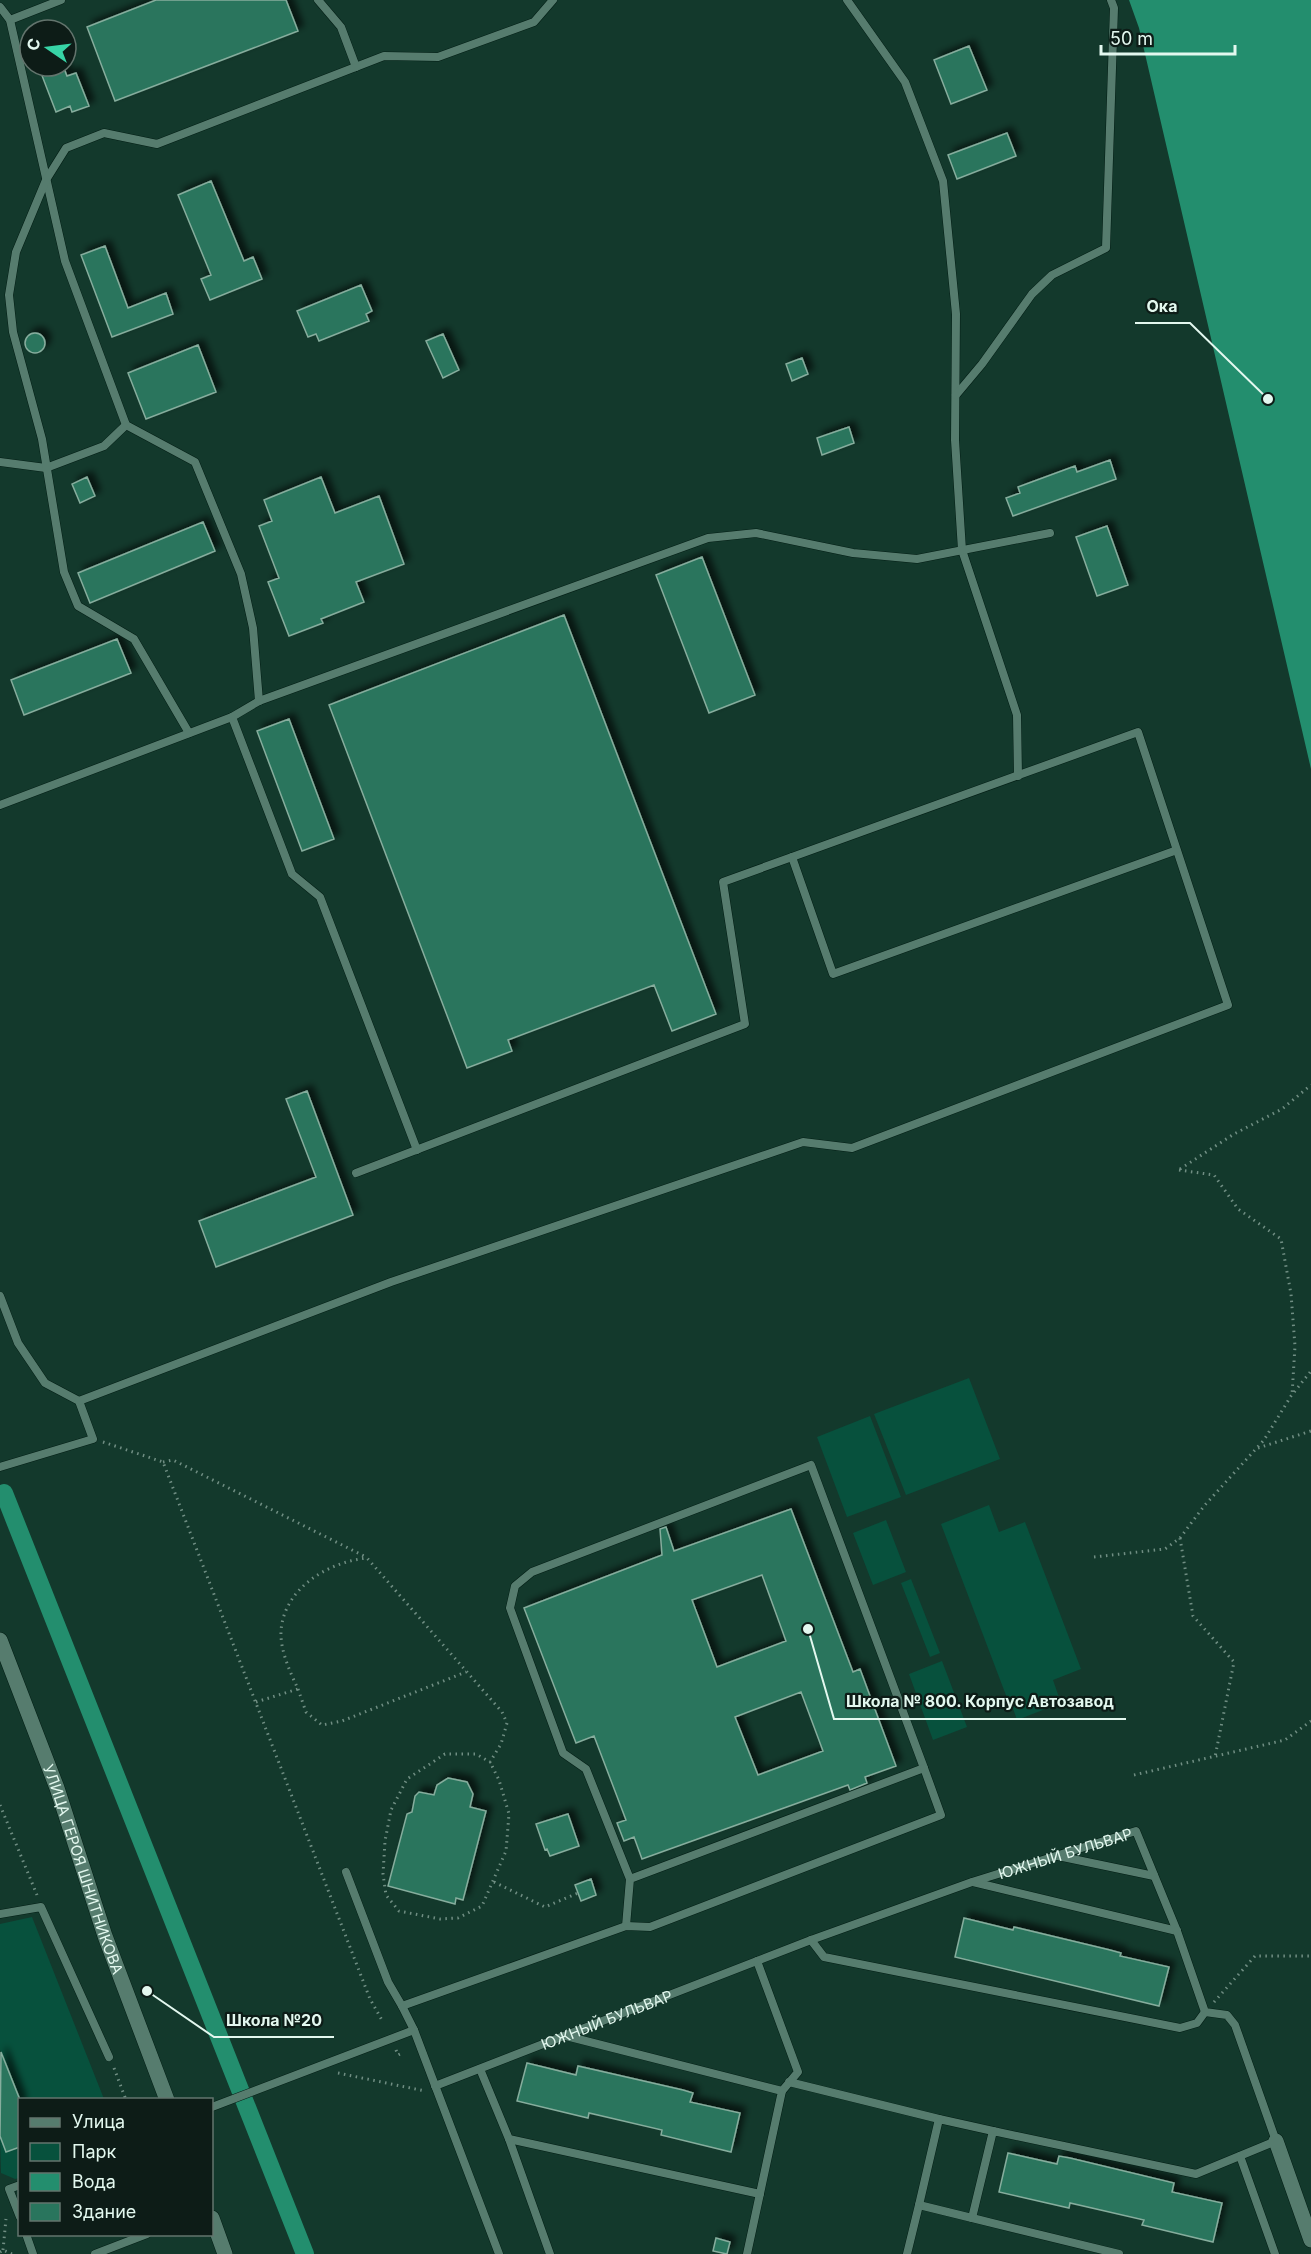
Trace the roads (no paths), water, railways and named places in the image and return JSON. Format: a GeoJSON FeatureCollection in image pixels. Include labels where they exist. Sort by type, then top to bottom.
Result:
{"type":"FeatureCollection","features":[{"type":"Feature","properties":{"kind":"street","name":"УЛИЦА ГЕРОЯ ШНИТНИКОВА"},"geometry":{"type":"LineString","coordinates":[[0,1640],[57,1788],[105,1936],[166,2098]]}},
{"type":"Feature","properties":{"kind":"street"},"geometry":{"type":"LineString","coordinates":[[1276,2141],[1311,2240]]}},
{"type":"Feature","properties":{"kind":"street"},"geometry":{"type":"LineString","coordinates":[[213,2221],[225,2254]]}},
{"type":"Feature","properties":{"kind":"lane"},"geometry":{"type":"LineString","coordinates":[[10,20],[61,0]]}},
{"type":"Feature","properties":{"kind":"lane"},"geometry":{"type":"LineString","coordinates":[[318,0],[341,27],[356,67]]}},
{"type":"Feature","properties":{"kind":"lane"},"geometry":{"type":"LineString","coordinates":[[189,734],[134,639],[78,606],[64,572],[42,439],[13,332],[9,296],[16,252],[46,180],[66,148],[104,133],[157,144],[384,56],[438,57],[534,22],[553,0]]}},
{"type":"Feature","properties":{"kind":"lane"},"geometry":{"type":"LineString","coordinates":[[847,0],[905,82],[943,181],[956,314],[955,440],[962,550],[1017,715],[1018,776]]}},
{"type":"Feature","properties":{"kind":"lane"},"geometry":{"type":"LineString","coordinates":[[956,395],[982,364],[1032,294],[1052,275],[1106,248],[1114,8],[1111,0]]}},
{"type":"Feature","properties":{"kind":"lane"},"geometry":{"type":"LineString","coordinates":[[0,7],[10,20],[65,261],[126,425],[195,462],[241,574],[253,628],[259,701]]}},
{"type":"Feature","properties":{"kind":"lane"},"geometry":{"type":"LineString","coordinates":[[0,462],[46,468],[104,446],[126,425]]}},
{"type":"Feature","properties":{"kind":"lane"},"geometry":{"type":"LineString","coordinates":[[0,805],[232,717],[259,701],[708,537],[756,533],[853,553],[916,559],[1050,533]]}},
{"type":"Feature","properties":{"kind":"lane"},"geometry":{"type":"LineString","coordinates":[[232,717],[292,874],[320,897],[417,1150]]}},
{"type":"Feature","properties":{"kind":"lane"},"geometry":{"type":"LineString","coordinates":[[79,1401],[391,1282],[803,1142],[852,1148],[1228,1005],[1138,732],[723,882],[745,1024],[356,1173]]}},
{"type":"Feature","properties":{"kind":"lane"},"geometry":{"type":"LineString","coordinates":[[792,857],[834,974],[1177,850]]}},
{"type":"Feature","properties":{"kind":"lane"},"geometry":{"type":"LineString","coordinates":[[0,1296],[18,1343],[45,1383],[79,1401],[93,1439],[0,1467]]}},
{"type":"Feature","properties":{"kind":"lane"},"geometry":{"type":"LineString","coordinates":[[402,2006],[626,1926],[650,1927],[941,1815],[811,1465],[532,1572],[515,1586],[510,1608],[563,1753],[586,1768],[630,1879],[626,1926]]}},
{"type":"Feature","properties":{"kind":"lane"},"geometry":{"type":"LineString","coordinates":[[630,1879],[924,1768]]}},
{"type":"Feature","properties":{"kind":"lane","name":"ЮЖНЫЙ БУЛЬВАР"},"geometry":{"type":"LineString","coordinates":[[437,2090],[480,2069],[812,1940],[972,1882],[1136,1831],[1177,1931],[1205,2012]]}},
{"type":"Feature","properties":{"kind":"lane"},"geometry":{"type":"LineString","coordinates":[[1056,1856],[1154,1876]]}},
{"type":"Feature","properties":{"kind":"lane"},"geometry":{"type":"LineString","coordinates":[[346,1872],[388,1982],[414,2030],[499,2254]]}},
{"type":"Feature","properties":{"kind":"lane"},"geometry":{"type":"LineString","coordinates":[[972,1882],[1177,1931]]}},
{"type":"Feature","properties":{"kind":"lane"},"geometry":{"type":"LineString","coordinates":[[0,1914],[41,1906],[109,2056]]}},
{"type":"Feature","properties":{"kind":"lane"},"geometry":{"type":"LineString","coordinates":[[789,2082],[993,2132],[1196,2174],[1276,2141],[1235,2025],[1227,2015],[1205,2012],[1197,2023],[1180,2028],[824,1957],[812,1940]]}},
{"type":"Feature","properties":{"kind":"lane"},"geometry":{"type":"LineString","coordinates":[[747,2254],[782,2091],[798,2072],[757,1961]]}},
{"type":"Feature","properties":{"kind":"lane"},"geometry":{"type":"LineString","coordinates":[[214,2106],[414,2030]]}},
{"type":"Feature","properties":{"kind":"lane"},"geometry":{"type":"LineString","coordinates":[[566,2037],[782,2091]]}},
{"type":"Feature","properties":{"kind":"lane"},"geometry":{"type":"LineString","coordinates":[[480,2069],[550,2254]]}},
{"type":"Feature","properties":{"kind":"lane"},"geometry":{"type":"LineString","coordinates":[[907,2254],[939,2119]]}},
{"type":"Feature","properties":{"kind":"lane"},"geometry":{"type":"LineString","coordinates":[[972,2218],[993,2132]]}},
{"type":"Feature","properties":{"kind":"lane"},"geometry":{"type":"LineString","coordinates":[[508,2139],[760,2194]]}},
{"type":"Feature","properties":{"kind":"lane"},"geometry":{"type":"LineString","coordinates":[[1240,2156],[1275,2254]]}},
{"type":"Feature","properties":{"kind":"lane"},"geometry":{"type":"LineString","coordinates":[[0,2184],[9,2189],[18,2212]]}},
{"type":"Feature","properties":{"kind":"lane"},"geometry":{"type":"LineString","coordinates":[[9,2189],[18,2186]]}},
{"type":"Feature","properties":{"kind":"lane"},"geometry":{"type":"LineString","coordinates":[[919,2205],[1119,2254]]}},
{"type":"Feature","properties":{"kind":"lane"},"geometry":{"type":"LineString","coordinates":[[26,2236],[33,2254]]}},
{"type":"Feature","properties":{"kind":"lane"},"geometry":{"type":"LineString","coordinates":[[95,2254],[144,2236]]}},
{"type":"Feature","properties":{"kind":"water"},"geometry":{"type":"Polygon","coordinates":[[[1129,0],[1311,0],[1311,769],[1139,28],[1129,0]]]}},
{"type":"Feature","properties":{"kind":"waterway"},"geometry":{"type":"LineString","coordinates":[[4,1493],[305,2254]]}},
{"type":"Feature","properties":{"kind":"place","name":"Ока"},"geometry":{"type":"Point","coordinates":[1268,399]}},
{"type":"Feature","properties":{"kind":"place","name":"Школа № 800. Корпус Автозавод"},"geometry":{"type":"Point","coordinates":[808,1629]}},
{"type":"Feature","properties":{"kind":"place","name":"Школа №20"},"geometry":{"type":"Point","coordinates":[147,1991]}}]}
